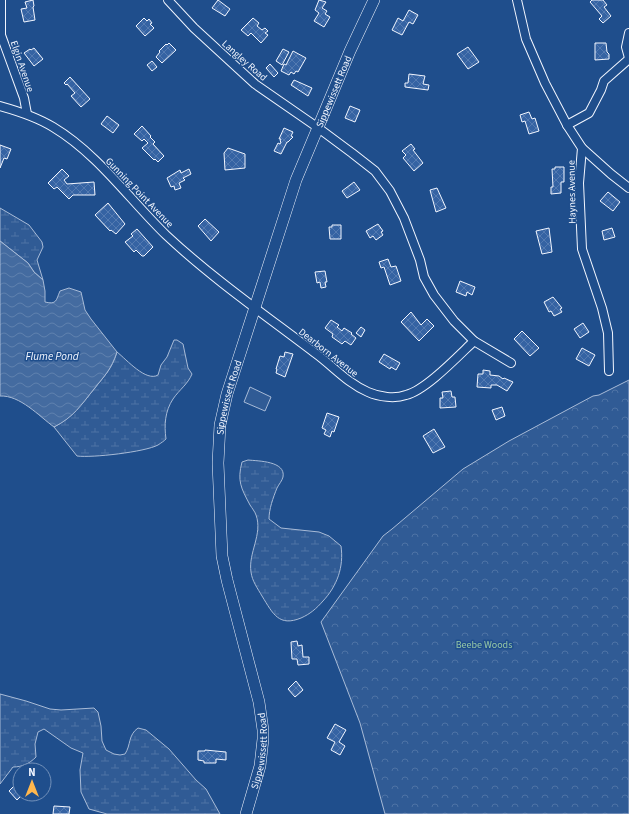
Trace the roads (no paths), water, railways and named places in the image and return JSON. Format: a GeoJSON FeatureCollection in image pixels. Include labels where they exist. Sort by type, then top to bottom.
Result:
{"type":"FeatureCollection","features":[{"type":"Feature","properties":{"kind":"main road","name":"Sippewissett Road"},"geometry":{"type":"LineString","coordinates":[[246,814],[260,766],[263,730],[259,702],[222,556],[218,463],[220,425],[254,308],[293,187],[317,127],[374,0]]}},
{"type":"Feature","properties":{"kind":"street","name":"Elgin Avenue"},"geometry":{"type":"LineString","coordinates":[[1,0],[1,35],[24,98],[27,114]]}},
{"type":"Feature","properties":{"kind":"street","name":"Langley Road"},"geometry":{"type":"LineString","coordinates":[[168,0],[194,28],[255,84],[317,127]]}},
{"type":"Feature","properties":{"kind":"street","name":"Haynes Avenue"},"geometry":{"type":"LineString","coordinates":[[517,0],[526,39],[544,83],[567,125],[582,148],[579,183],[582,249],[602,308],[608,333],[609,371]]}},
{"type":"Feature","properties":{"kind":"street"},"geometry":{"type":"LineString","coordinates":[[567,125],[589,113],[602,90],[604,81],[629,59],[626,47],[629,33]]}},
{"type":"Feature","properties":{"kind":"street","name":"Gunning Point Avenue"},"geometry":{"type":"LineString","coordinates":[[0,106],[27,114],[54,127],[96,160],[143,212],[168,236],[254,308]]}},
{"type":"Feature","properties":{"kind":"street"},"geometry":{"type":"LineString","coordinates":[[317,127],[352,153],[374,172],[390,191],[404,218],[420,260],[424,277],[434,295],[454,321],[474,341],[511,363]]}},
{"type":"Feature","properties":{"kind":"street"},"geometry":{"type":"LineString","coordinates":[[582,148],[629,188]]}},
{"type":"Feature","properties":{"kind":"street","name":"Dearborn Avenue"},"geometry":{"type":"LineString","coordinates":[[254,308],[317,354],[347,381],[368,393],[381,396],[406,396],[421,389],[474,341]]}},
{"type":"Feature","properties":{"kind":"water","name":"Flume Pond"},"geometry":{"type":"Polygon","coordinates":[[[0,241],[28,263],[34,272],[43,280],[45,302],[52,303],[56,301],[60,291],[69,288],[81,292],[85,310],[117,352],[107,372],[81,405],[72,415],[54,427],[22,402],[0,396],[0,241]]]}},
{"type":"Feature","properties":{"kind":"park label","name":"Beebe Woods"},"geometry":{"type":"Point","coordinates":[484,644]}}]}
